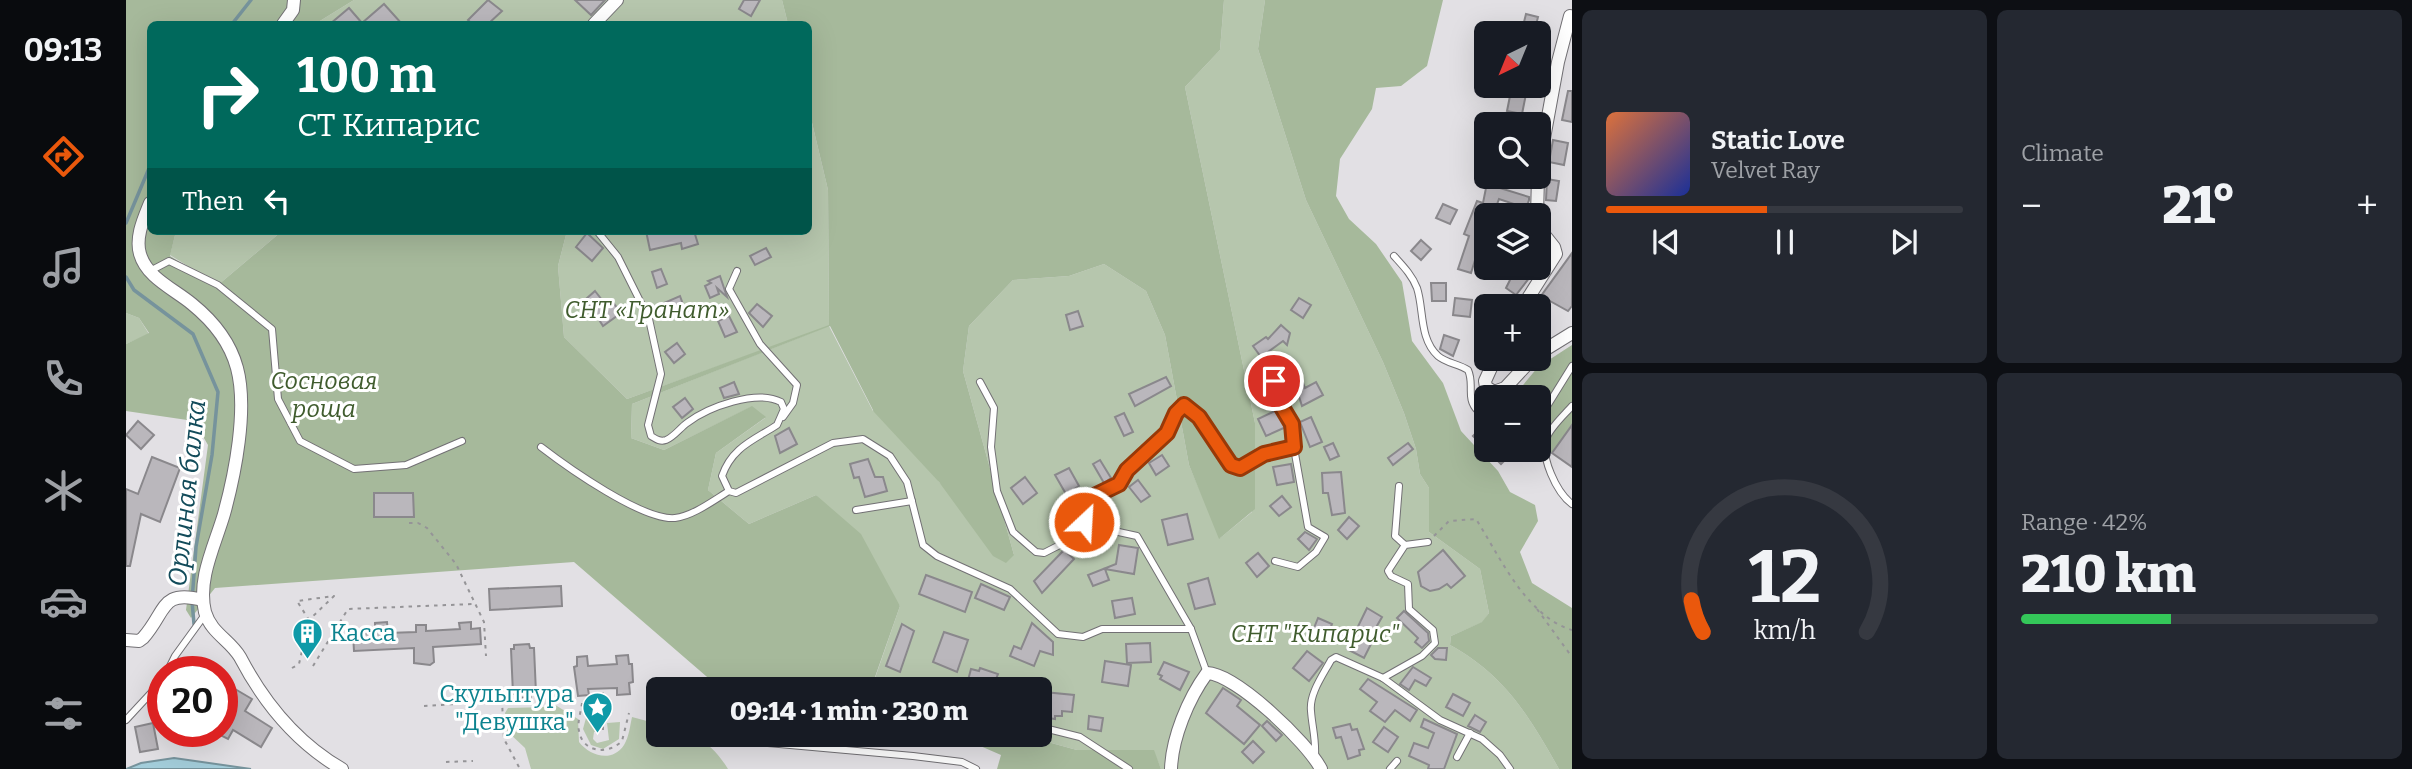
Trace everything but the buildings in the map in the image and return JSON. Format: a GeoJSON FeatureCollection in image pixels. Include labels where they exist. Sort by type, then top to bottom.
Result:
{"type":"FeatureCollection","features":[{"type":"Feature","properties":{"kind":"street"},"geometry":{"type":"LineString","coordinates":[[285,21],[293,10],[294,0]]}},
{"type":"Feature","properties":{"kind":"street"},"geometry":{"type":"LineString","coordinates":[[597,21],[617,0]]}},
{"type":"Feature","properties":{"kind":"street"},"geometry":{"type":"LineString","coordinates":[[1549,112],[1570,16]]}},
{"type":"Feature","properties":{"kind":"street"},"geometry":{"type":"LineString","coordinates":[[147,212],[139,235],[139,252],[150,271],[199,310],[224,338],[236,366],[242,395],[224,513],[206,571],[203,600],[206,614],[216,633],[233,647],[273,709],[309,746],[342,769]]}},
{"type":"Feature","properties":{"kind":"street"},"geometry":{"type":"LineString","coordinates":[[1551,247],[1556,254],[1551,262]]}},
{"type":"Feature","properties":{"kind":"street"},"geometry":{"type":"LineString","coordinates":[[1551,347],[1572,333]]}},
{"type":"Feature","properties":{"kind":"street"},"geometry":{"type":"LineString","coordinates":[[1508,385],[1521,371]]}},
{"type":"Feature","properties":{"kind":"street"},"geometry":{"type":"LineString","coordinates":[[126,640],[139,641],[143,638],[171,598],[178,595],[203,600]]}},
{"type":"Feature","properties":{"kind":"street"},"geometry":{"type":"LineString","coordinates":[[1171,769],[1172,752],[1184,718],[1207,673],[1216,673],[1259,702],[1318,763]]}},
{"type":"Feature","properties":{"kind":"lane"},"geometry":{"type":"LineString","coordinates":[[600,235],[618,257],[649,320],[662,373],[648,425],[651,436],[659,441],[668,440],[688,422],[710,410],[771,396],[781,402],[782,419]]}},
{"type":"Feature","properties":{"kind":"lane"},"geometry":{"type":"LineString","coordinates":[[1394,256],[1412,277],[1418,291],[1421,320],[1433,351],[1440,358],[1468,370],[1472,379],[1469,395],[1474,407]]}},
{"type":"Feature","properties":{"kind":"lane"},"geometry":{"type":"LineString","coordinates":[[150,271],[169,261],[218,285],[272,329],[278,399],[300,441],[354,469],[406,465],[462,441]]}},
{"type":"Feature","properties":{"kind":"lane"},"geometry":{"type":"LineString","coordinates":[[729,491],[722,476],[726,464],[747,440],[766,432],[782,419],[793,403],[797,386],[760,344],[729,289],[737,271]]}},
{"type":"Feature","properties":{"kind":"lane"},"geometry":{"type":"LineString","coordinates":[[1551,400],[1572,366]]}},
{"type":"Feature","properties":{"kind":"lane"},"geometry":{"type":"LineString","coordinates":[[1274,381],[1277,399],[1292,424],[1308,527],[1325,537],[1316,552],[1298,567],[1275,562]]}},
{"type":"Feature","properties":{"kind":"lane"},"geometry":{"type":"LineString","coordinates":[[980,382],[994,408],[992,447],[998,491],[1013,531],[1036,552],[1044,552],[1087,531],[1114,531],[1137,536],[1191,629],[1207,673]]}},
{"type":"Feature","properties":{"kind":"lane"},"geometry":{"type":"LineString","coordinates":[[1087,531],[1082,512],[1088,499],[1119,484],[1127,470],[1167,433],[1176,413],[1184,405],[1199,417],[1231,465],[1240,468],[1264,454],[1294,447]]}},
{"type":"Feature","properties":{"kind":"lane"},"geometry":{"type":"LineString","coordinates":[[1572,406],[1547,438],[1545,453],[1555,481],[1572,504]]}},
{"type":"Feature","properties":{"kind":"lane"},"geometry":{"type":"LineString","coordinates":[[541,447],[585,481],[638,507],[675,518],[705,506],[729,491],[736,493],[833,443],[863,439],[890,456],[907,482],[923,545],[937,556],[1010,589],[1058,634],[1083,637],[1102,629],[1191,629]]}},
{"type":"Feature","properties":{"kind":"lane"},"geometry":{"type":"LineString","coordinates":[[1399,486],[1395,536],[1405,545]]}},
{"type":"Feature","properties":{"kind":"lane"},"geometry":{"type":"LineString","coordinates":[[856,510],[912,501]]}},
{"type":"Feature","properties":{"kind":"lane"},"geometry":{"type":"LineString","coordinates":[[1383,678],[1422,656],[1435,643],[1433,630],[1409,609],[1408,584],[1391,576],[1388,571],[1405,545],[1428,542]]}},
{"type":"Feature","properties":{"kind":"lane"},"geometry":{"type":"LineString","coordinates":[[174,656],[206,614]]}},
{"type":"Feature","properties":{"kind":"lane"},"geometry":{"type":"LineString","coordinates":[[1318,763],[1316,731],[1310,710],[1314,693],[1331,660],[1342,658],[1383,678],[1440,720],[1470,733],[1500,755],[1510,769]]}},
{"type":"Feature","properties":{"kind":"lane"},"geometry":{"type":"LineString","coordinates":[[126,720],[147,697]]}},
{"type":"Feature","properties":{"kind":"lane"},"geometry":{"type":"LineString","coordinates":[[1052,730],[1080,737],[1129,769]]}},
{"type":"Feature","properties":{"kind":"lane"},"geometry":{"type":"LineString","coordinates":[[1457,757],[1470,733]]}},
{"type":"Feature","properties":{"kind":"lane"},"geometry":{"type":"LineString","coordinates":[[813,747],[962,761],[976,769]]}},
{"type":"Feature","properties":{"kind":"lane"},"geometry":{"type":"LineString","coordinates":[[1390,769],[1397,761]]}},
{"type":"Feature","properties":{"kind":"path"},"geometry":{"type":"LineString","coordinates":[[1428,542],[1449,521],[1476,519],[1572,657]]}},
{"type":"Feature","properties":{"kind":"path"},"geometry":{"type":"LineString","coordinates":[[409,523],[418,523],[427,528],[456,564],[484,622],[486,656]]}},
{"type":"Feature","properties":{"kind":"path"},"geometry":{"type":"LineString","coordinates":[[292,668],[299,664],[309,620],[334,596],[297,601],[309,620]]}},
{"type":"Feature","properties":{"kind":"path"},"geometry":{"type":"LineString","coordinates":[[313,666],[348,609],[474,604]]}},
{"type":"Feature","properties":{"kind":"path"},"geometry":{"type":"LineString","coordinates":[[1534,605],[1559,626],[1572,630]]}},
{"type":"Feature","properties":{"kind":"path"},"geometry":{"type":"LineString","coordinates":[[603,689],[603,730]]}},
{"type":"Feature","properties":{"kind":"path"},"geometry":{"type":"LineString","coordinates":[[424,706],[502,701],[504,739],[520,769]]}},
{"type":"Feature","properties":{"kind":"path"},"geometry":{"type":"LineString","coordinates":[[582,703],[579,732],[587,746],[594,750],[610,750],[622,741],[629,713]]}},
{"type":"Feature","properties":{"kind":"path"},"geometry":{"type":"LineString","coordinates":[[446,762],[473,761]]}},
{"type":"Feature","properties":{"kind":"green space","name":"Сосновая роща"},"geometry":{"type":"Polygon","coordinates":[[[126,0],[354,0],[320,21],[147,21],[147,235],[175,235],[170,256],[218,285],[277,235],[566,235],[558,266],[564,337],[627,399],[829,325],[828,190],[812,123],[812,21],[787,21],[782,0],[1224,0],[1220,50],[1185,87],[1255,423],[1255,509],[1219,539],[1189,465],[1165,335],[1146,291],[1104,264],[1069,276],[1013,280],[969,326],[963,371],[1014,555],[1006,563],[993,556],[939,482],[874,412],[830,326],[632,404],[631,438],[664,450],[752,406],[766,417],[716,453],[708,490],[749,524],[816,495],[861,534],[900,606],[875,677],[707,677],[574,562],[215,588],[191,618],[186,610],[208,445],[194,421],[126,411],[126,344],[149,333],[139,318],[126,313],[126,0]]]}},
{"type":"Feature","properties":{"kind":"green space"},"geometry":{"type":"Polygon","coordinates":[[[354,0],[782,0],[787,21],[320,21],[354,0]]]}},
{"type":"Feature","properties":{"kind":"green space","name":"СНТ \"Кипарис\""},"geometry":{"type":"Polygon","coordinates":[[[1224,0],[1265,0],[1258,49],[1306,200],[1383,362],[1404,413],[1416,449],[1420,474],[1429,488],[1429,532],[1480,569],[1489,613],[1483,622],[1451,636],[1450,645],[1501,683],[1526,714],[1559,769],[1161,769],[1153,750],[1077,750],[1052,743],[1052,677],[875,677],[900,606],[816,495],[749,524],[708,490],[716,453],[765,418],[751,407],[664,450],[631,438],[632,404],[821,329],[627,399],[564,337],[558,266],[566,235],[812,235],[812,123],[828,190],[829,326],[873,411],[880,345],[939,482],[1014,555],[963,371],[969,326],[1013,280],[1069,276],[1104,264],[1146,291],[1165,335],[1189,465],[1220,538],[1252,512],[1255,423],[1185,87],[1220,50],[1224,0]]]}},
{"type":"Feature","properties":{"kind":"green space"},"geometry":{"type":"Polygon","coordinates":[[[1265,0],[1443,0],[1427,66],[1401,86],[1376,88],[1372,109],[1340,159],[1336,196],[1349,219],[1376,244],[1402,282],[1412,341],[1443,383],[1461,431],[1474,445],[1474,462],[1490,462],[1510,492],[1535,505],[1538,521],[1520,552],[1532,583],[1572,608],[1572,769],[1559,769],[1526,714],[1501,683],[1450,645],[1451,636],[1482,622],[1489,613],[1480,569],[1429,532],[1429,488],[1420,474],[1416,449],[1404,413],[1383,362],[1306,200],[1258,49],[1265,0]]]}},
{"type":"Feature","properties":{"kind":"green space"},"geometry":{"type":"Polygon","coordinates":[[[175,235],[277,235],[218,285],[170,255],[175,235]]]}},
{"type":"Feature","properties":{"kind":"green space"},"geometry":{"type":"Polygon","coordinates":[[[126,313],[139,318],[149,334],[126,344],[126,313]]]}},
{"type":"Feature","properties":{"kind":"green space"},"geometry":{"type":"Polygon","coordinates":[[[1572,345],[1572,426],[1552,453],[1551,385],[1523,385],[1535,371],[1551,371],[1551,359],[1572,345]]]}},
{"type":"Feature","properties":{"kind":"green space"},"geometry":{"type":"Polygon","coordinates":[[[552,703],[578,719],[579,742],[595,754],[607,756],[619,751],[627,739],[632,717],[646,721],[646,747],[710,747],[728,769],[531,769],[525,748],[507,731],[505,713],[508,708],[548,707],[552,703]]]}},
{"type":"Feature","properties":{"kind":"green space"},"geometry":{"type":"Polygon","coordinates":[[[586,718],[600,723],[599,729],[594,732],[593,739],[597,743],[609,740],[607,723],[620,722],[619,739],[603,749],[591,745],[583,729],[586,718]]]}},
{"type":"Feature","properties":{"kind":"green space"},"geometry":{"type":"Polygon","coordinates":[[[1052,743],[1077,750],[1154,750],[1161,769],[997,769],[1001,755],[983,747],[1052,747],[1052,743]]]}},
{"type":"Feature","properties":{"kind":"water"},"geometry":{"type":"Polygon","coordinates":[[[174,758],[251,769],[126,769],[141,763],[174,758]]]}},
{"type":"Feature","properties":{"kind":"waterway","name":"Орлиная балка"},"geometry":{"type":"LineString","coordinates":[[234,21],[251,0]]}},
{"type":"Feature","properties":{"kind":"waterway","name":"Орлиная балка"},"geometry":{"type":"LineString","coordinates":[[126,223],[147,173]]}},
{"type":"Feature","properties":{"kind":"waterway","name":"Орлиная балка"},"geometry":{"type":"LineString","coordinates":[[126,277],[134,290],[193,334],[218,392],[212,455],[196,547],[192,601],[194,624]]}},
{"type":"Feature","properties":{"kind":"place","name":"Касса"},"geometry":{"type":"Point","coordinates":[307,660]}},
{"type":"Feature","properties":{"kind":"place","name":"Скульптура \"Девушка\""},"geometry":{"type":"Point","coordinates":[597,735]}},
{"type":"Feature","properties":{"kind":"route"},"geometry":{"type":"LineString","coordinates":[[1084,522],[1082,512],[1088,499],[1119,484],[1127,470],[1167,433],[1176,413],[1184,405],[1190,407],[1199,417],[1231,465],[1240,468],[1264,454],[1294,447],[1292,424],[1277,399],[1274,381]]}},
{"type":"Feature","properties":{"kind":"park label","name":"СНТ «Гранат»"},"geometry":{"type":"Point","coordinates":[647,310]}}]}
